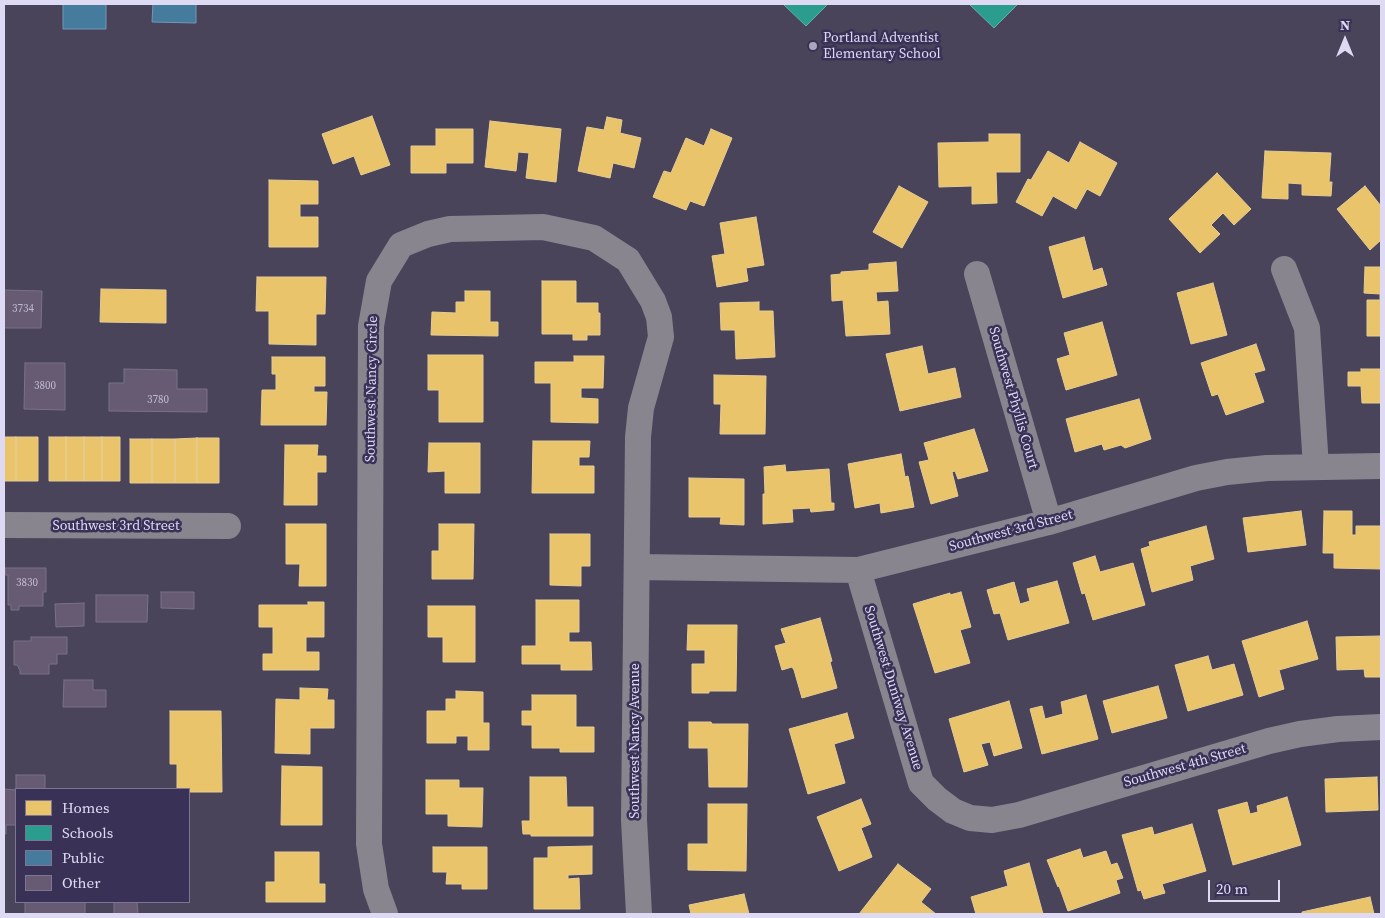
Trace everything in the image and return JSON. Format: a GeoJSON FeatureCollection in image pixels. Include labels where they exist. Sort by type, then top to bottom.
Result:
{"type":"FeatureCollection","features":[{"type":"Feature","properties":{"kind":"street","name":"Southwest Nancy Circle"},"geometry":{"type":"LineString","coordinates":[[385,914],[376,889],[369,844],[371,326],[379,281],[401,246],[428,234],[450,229],[543,227],[594,238],[628,260],[653,301],[659,317],[661,337],[642,408],[638,437],[637,567]]}},
{"type":"Feature","properties":{"kind":"street"},"geometry":{"type":"LineString","coordinates":[[1284,269],[1307,328],[1316,467]]}},
{"type":"Feature","properties":{"kind":"street","name":"Southwest Phyllis Court"},"geometry":{"type":"LineString","coordinates":[[976,274],[1049,522]]}},
{"type":"Feature","properties":{"kind":"street","name":"Southwest 3rd Street"},"geometry":{"type":"LineString","coordinates":[[637,567],[858,570],[1049,522],[1196,478],[1227,472],[1268,468],[1381,466]]}},
{"type":"Feature","properties":{"kind":"street","name":"Southwest 3rd Street"},"geometry":{"type":"LineString","coordinates":[[4,525],[228,526]]}},
{"type":"Feature","properties":{"kind":"street","name":"Southwest Nancy Avenue"},"geometry":{"type":"LineString","coordinates":[[637,567],[634,820],[639,914]]}},
{"type":"Feature","properties":{"kind":"street","name":"Southwest Duniway Avenue"},"geometry":{"type":"LineString","coordinates":[[858,570],[921,783],[937,799],[953,811],[970,818],[992,820]]}},
{"type":"Feature","properties":{"kind":"street","name":"Southwest 4th Street"},"geometry":{"type":"LineString","coordinates":[[992,820],[1019,815],[1277,739],[1338,729],[1381,727]]}},
{"type":"Feature","properties":{"kind":"building: Homes"},"geometry":{"type":"Polygon","coordinates":[[[372,116],[390,165],[361,175],[354,156],[333,164],[322,134],[372,116]]]}},
{"type":"Feature","properties":{"kind":"building: Homes"},"geometry":{"type":"Polygon","coordinates":[[[607,117],[622,120],[620,133],[641,138],[634,168],[613,163],[610,178],[578,171],[587,127],[604,130],[607,117]]]}},
{"type":"Feature","properties":{"kind":"building: Homes"},"geometry":{"type":"Polygon","coordinates":[[[490,121],[561,129],[556,182],[526,178],[529,153],[518,152],[516,171],[485,167],[490,121]]]}},
{"type":"Feature","properties":{"kind":"building: Homes"},"geometry":{"type":"Polygon","coordinates":[[[436,129],[473,129],[473,163],[446,163],[446,173],[411,173],[411,146],[436,146],[436,129]]]}},
{"type":"Feature","properties":{"kind":"building: Homes"},"geometry":{"type":"Polygon","coordinates":[[[711,129],[732,138],[704,206],[690,201],[686,210],[653,197],[664,171],[671,173],[686,138],[704,146],[711,129]]]}},
{"type":"Feature","properties":{"kind":"building: Homes"},"geometry":{"type":"Polygon","coordinates":[[[989,134],[1020,134],[1020,172],[996,172],[997,203],[972,204],[972,186],[939,187],[938,143],[989,142],[989,134]]]}},
{"type":"Feature","properties":{"kind":"building: Homes"},"geometry":{"type":"Polygon","coordinates":[[[1080,142],[1117,163],[1100,196],[1087,189],[1076,209],[1053,196],[1042,216],[1016,202],[1028,179],[1031,180],[1048,151],[1069,163],[1080,142]]]}},
{"type":"Feature","properties":{"kind":"building: Homes"},"geometry":{"type":"Polygon","coordinates":[[[1265,151],[1331,153],[1329,182],[1332,182],[1331,196],[1302,195],[1302,184],[1288,183],[1288,199],[1262,198],[1265,151]]]}},
{"type":"Feature","properties":{"kind":"building: Homes"},"geometry":{"type":"Polygon","coordinates":[[[1217,173],[1251,209],[1234,225],[1223,213],[1211,225],[1220,234],[1200,253],[1169,219],[1217,173]]]}},
{"type":"Feature","properties":{"kind":"building: Homes"},"geometry":{"type":"Polygon","coordinates":[[[269,180],[318,181],[318,204],[300,204],[300,217],[318,217],[318,247],[269,247],[269,180]]]}},
{"type":"Feature","properties":{"kind":"building: Homes"},"geometry":{"type":"Polygon","coordinates":[[[899,186],[928,202],[902,248],[873,232],[899,186]]]}},
{"type":"Feature","properties":{"kind":"building: Homes"},"geometry":{"type":"Polygon","coordinates":[[[1365,186],[1381,206],[1381,240],[1370,250],[1337,209],[1365,186]]]}},
{"type":"Feature","properties":{"kind":"building: Homes"},"geometry":{"type":"Polygon","coordinates":[[[756,217],[764,265],[746,268],[748,281],[717,287],[712,256],[725,254],[720,223],[756,217]]]}},
{"type":"Feature","properties":{"kind":"building: Homes"},"geometry":{"type":"Polygon","coordinates":[[[1084,237],[1093,271],[1102,268],[1107,285],[1063,298],[1049,247],[1084,237]]]}},
{"type":"Feature","properties":{"kind":"building: Homes"},"geometry":{"type":"Polygon","coordinates":[[[896,262],[898,291],[876,292],[877,302],[888,301],[890,334],[846,336],[843,300],[832,301],[831,275],[841,274],[841,272],[869,270],[869,264],[896,262]]]}},
{"type":"Feature","properties":{"kind":"building: Homes"},"geometry":{"type":"Polygon","coordinates":[[[1365,267],[1381,267],[1381,336],[1367,336],[1367,300],[1380,300],[1380,294],[1364,293],[1365,267]]]}},
{"type":"Feature","properties":{"kind":"building: Homes"},"geometry":{"type":"Polygon","coordinates":[[[257,277],[326,277],[325,314],[316,314],[316,345],[269,344],[269,311],[256,311],[257,277]]]}},
{"type":"Feature","properties":{"kind":"building: Homes"},"geometry":{"type":"Polygon","coordinates":[[[542,281],[576,281],[576,303],[598,303],[600,335],[587,335],[587,340],[573,340],[573,334],[542,334],[542,281]]]}},
{"type":"Feature","properties":{"kind":"building: Homes"},"geometry":{"type":"Polygon","coordinates":[[[1213,283],[1227,335],[1191,344],[1177,293],[1213,283]]]}},
{"type":"Feature","properties":{"kind":"building: Homes"},"geometry":{"type":"Polygon","coordinates":[[[101,289],[166,290],[166,323],[100,322],[101,289]]]}},
{"type":"Feature","properties":{"kind":"building: Homes"},"geometry":{"type":"Polygon","coordinates":[[[465,291],[490,291],[490,322],[498,322],[498,336],[431,335],[432,312],[456,313],[456,302],[465,302],[465,291]]]}},
{"type":"Feature","properties":{"kind":"building: Homes"},"geometry":{"type":"Polygon","coordinates":[[[759,302],[759,311],[773,311],[775,357],[736,359],[735,330],[721,330],[720,303],[759,302]]]}},
{"type":"Feature","properties":{"kind":"building: Homes"},"geometry":{"type":"Polygon","coordinates":[[[1102,322],[1117,375],[1066,390],[1057,359],[1070,355],[1064,333],[1102,322]]]}},
{"type":"Feature","properties":{"kind":"building: Homes"},"geometry":{"type":"Polygon","coordinates":[[[1256,344],[1265,370],[1254,373],[1264,402],[1226,415],[1218,394],[1212,396],[1201,363],[1256,344]]]}},
{"type":"Feature","properties":{"kind":"building: Homes"},"geometry":{"type":"Polygon","coordinates":[[[922,346],[928,374],[955,368],[961,397],[900,411],[886,354],[922,346]]]}},
{"type":"Feature","properties":{"kind":"building: Homes"},"geometry":{"type":"Polygon","coordinates":[[[428,355],[483,355],[483,422],[439,422],[439,390],[428,390],[428,355]]]}},
{"type":"Feature","properties":{"kind":"building: Homes"},"geometry":{"type":"Polygon","coordinates":[[[574,356],[604,356],[603,388],[581,388],[581,398],[598,399],[598,423],[551,422],[551,383],[535,383],[535,362],[574,362],[574,356]]]}},
{"type":"Feature","properties":{"kind":"building: Homes"},"geometry":{"type":"Polygon","coordinates":[[[272,357],[325,357],[325,386],[314,386],[314,392],[327,392],[326,425],[261,425],[262,390],[276,390],[276,374],[272,374],[272,357]]]}},
{"type":"Feature","properties":{"kind":"building: Homes"},"geometry":{"type":"Polygon","coordinates":[[[1361,369],[1381,369],[1381,403],[1362,403],[1361,386],[1348,386],[1348,372],[1361,372],[1361,369]]]}},
{"type":"Feature","properties":{"kind":"building: Homes"},"geometry":{"type":"Polygon","coordinates":[[[714,375],[766,376],[765,434],[720,434],[721,404],[714,404],[714,375]]]}},
{"type":"Feature","properties":{"kind":"building: Homes"},"geometry":{"type":"Polygon","coordinates":[[[1139,399],[1151,439],[1125,448],[1121,445],[1104,450],[1102,444],[1075,452],[1066,419],[1139,399]]]}},
{"type":"Feature","properties":{"kind":"building: Homes"},"geometry":{"type":"Polygon","coordinates":[[[974,429],[988,471],[958,479],[955,471],[952,472],[958,496],[931,504],[919,462],[929,460],[924,443],[974,429]]]}},
{"type":"Feature","properties":{"kind":"building: Homes"},"geometry":{"type":"Polygon","coordinates":[[[4,437],[16,437],[16,481],[4,481],[4,437]]]}},
{"type":"Feature","properties":{"kind":"building: Homes"},"geometry":{"type":"Polygon","coordinates":[[[16,437],[38,437],[38,481],[16,481],[16,437]]]}},
{"type":"Feature","properties":{"kind":"building: Homes"},"geometry":{"type":"Polygon","coordinates":[[[49,437],[66,437],[66,481],[49,481],[49,437]]]}},
{"type":"Feature","properties":{"kind":"building: Homes"},"geometry":{"type":"Polygon","coordinates":[[[66,437],[84,437],[84,481],[66,481],[66,437]]]}},
{"type":"Feature","properties":{"kind":"building: Homes"},"geometry":{"type":"Polygon","coordinates":[[[84,437],[102,437],[102,481],[84,481],[84,437]]]}},
{"type":"Feature","properties":{"kind":"building: Homes"},"geometry":{"type":"Polygon","coordinates":[[[102,437],[120,437],[120,481],[102,481],[102,437]]]}},
{"type":"Feature","properties":{"kind":"building: Homes"},"geometry":{"type":"Polygon","coordinates":[[[197,438],[197,483],[175,483],[175,439],[197,438]]]}},
{"type":"Feature","properties":{"kind":"building: Homes"},"geometry":{"type":"Polygon","coordinates":[[[197,438],[219,438],[219,483],[197,483],[197,438]]]}},
{"type":"Feature","properties":{"kind":"building: Homes"},"geometry":{"type":"Polygon","coordinates":[[[130,439],[152,439],[152,483],[130,483],[130,439]]]}},
{"type":"Feature","properties":{"kind":"building: Homes"},"geometry":{"type":"Polygon","coordinates":[[[152,439],[175,439],[175,483],[152,483],[152,439]]]}},
{"type":"Feature","properties":{"kind":"building: Homes"},"geometry":{"type":"Polygon","coordinates":[[[533,441],[590,441],[589,457],[579,457],[579,466],[594,466],[594,493],[532,493],[533,441]]]}},
{"type":"Feature","properties":{"kind":"building: Homes"},"geometry":{"type":"Polygon","coordinates":[[[429,443],[480,443],[480,493],[445,493],[445,471],[428,472],[429,443]]]}},
{"type":"Feature","properties":{"kind":"building: Homes"},"geometry":{"type":"Polygon","coordinates":[[[285,445],[318,445],[317,456],[326,456],[326,472],[317,472],[317,505],[284,505],[285,445]]]}},
{"type":"Feature","properties":{"kind":"building: Homes"},"geometry":{"type":"Polygon","coordinates":[[[901,454],[905,477],[908,476],[914,507],[881,513],[880,503],[855,508],[848,464],[901,454]]]}},
{"type":"Feature","properties":{"kind":"building: Homes"},"geometry":{"type":"Polygon","coordinates":[[[785,465],[786,472],[829,469],[831,503],[834,503],[834,510],[811,512],[810,508],[792,509],[793,522],[763,524],[764,467],[785,465]]]}},
{"type":"Feature","properties":{"kind":"building: Homes"},"geometry":{"type":"Polygon","coordinates":[[[689,478],[744,479],[744,525],[720,524],[721,517],[689,517],[689,478]]]}},
{"type":"Feature","properties":{"kind":"building: Homes"},"geometry":{"type":"Polygon","coordinates":[[[1301,511],[1306,545],[1248,552],[1243,518],[1301,511]]]}},
{"type":"Feature","properties":{"kind":"building: Homes"},"geometry":{"type":"Polygon","coordinates":[[[1324,511],[1352,511],[1352,535],[1356,535],[1356,526],[1381,526],[1381,569],[1334,568],[1334,553],[1323,553],[1324,511]]]}},
{"type":"Feature","properties":{"kind":"building: Homes"},"geometry":{"type":"Polygon","coordinates":[[[286,524],[326,524],[326,586],[299,586],[300,564],[286,564],[286,524]]]}},
{"type":"Feature","properties":{"kind":"building: Homes"},"geometry":{"type":"Polygon","coordinates":[[[439,524],[474,524],[473,579],[432,579],[432,551],[439,551],[439,524]]]}},
{"type":"Feature","properties":{"kind":"building: Homes"},"geometry":{"type":"Polygon","coordinates":[[[1206,526],[1214,559],[1190,566],[1193,580],[1152,592],[1141,549],[1150,546],[1149,542],[1206,526]]]}},
{"type":"Feature","properties":{"kind":"building: Homes"},"geometry":{"type":"Polygon","coordinates":[[[550,534],[590,534],[590,566],[581,566],[581,586],[550,585],[550,534]]]}},
{"type":"Feature","properties":{"kind":"building: Homes"},"geometry":{"type":"Polygon","coordinates":[[[1095,556],[1100,572],[1133,563],[1145,605],[1093,620],[1085,593],[1082,594],[1073,563],[1095,556]]]}},
{"type":"Feature","properties":{"kind":"building: Homes"},"geometry":{"type":"Polygon","coordinates":[[[1057,581],[1069,623],[1008,640],[1000,613],[994,614],[987,590],[1014,582],[1020,604],[1030,601],[1027,589],[1057,581]]]}},
{"type":"Feature","properties":{"kind":"building: Homes"},"geometry":{"type":"Polygon","coordinates":[[[961,592],[971,627],[960,630],[970,663],[935,673],[913,604],[950,593],[950,595],[961,592]]]}},
{"type":"Feature","properties":{"kind":"building: Homes"},"geometry":{"type":"Polygon","coordinates":[[[536,600],[579,600],[579,632],[569,632],[569,642],[591,642],[592,670],[561,670],[561,664],[522,664],[522,646],[536,646],[536,600]]]}},
{"type":"Feature","properties":{"kind":"building: Homes"},"geometry":{"type":"Polygon","coordinates":[[[308,602],[324,602],[324,637],[306,637],[306,652],[319,652],[319,670],[263,670],[263,654],[273,654],[273,627],[259,627],[259,605],[308,605],[308,602]]]}},
{"type":"Feature","properties":{"kind":"building: Homes"},"geometry":{"type":"Polygon","coordinates":[[[428,606],[475,606],[475,662],[443,662],[443,637],[428,637],[428,606]]]}},
{"type":"Feature","properties":{"kind":"building: Homes"},"geometry":{"type":"Polygon","coordinates":[[[820,618],[832,661],[830,662],[837,688],[802,698],[794,670],[792,667],[782,670],[775,646],[786,643],[781,629],[820,618]]]}},
{"type":"Feature","properties":{"kind":"building: Homes"},"geometry":{"type":"Polygon","coordinates":[[[1307,621],[1318,659],[1279,670],[1284,689],[1259,697],[1242,641],[1307,621]]]}},
{"type":"Feature","properties":{"kind":"building: Homes"},"geometry":{"type":"Polygon","coordinates":[[[688,625],[737,625],[736,691],[692,693],[692,664],[705,664],[705,650],[687,650],[688,625]]]}},
{"type":"Feature","properties":{"kind":"building: Homes"},"geometry":{"type":"Polygon","coordinates":[[[1381,636],[1381,677],[1365,677],[1364,669],[1337,670],[1336,637],[1381,636]]]}},
{"type":"Feature","properties":{"kind":"building: Homes"},"geometry":{"type":"Polygon","coordinates":[[[1208,656],[1212,670],[1234,664],[1243,695],[1188,711],[1175,665],[1208,656]]]}},
{"type":"Feature","properties":{"kind":"building: Homes"},"geometry":{"type":"Polygon","coordinates":[[[1158,686],[1167,718],[1112,733],[1103,701],[1158,686]]]}},
{"type":"Feature","properties":{"kind":"building: Homes"},"geometry":{"type":"Polygon","coordinates":[[[300,688],[328,689],[327,700],[334,700],[334,728],[310,728],[310,754],[275,753],[276,699],[300,700],[300,688]]]}},
{"type":"Feature","properties":{"kind":"building: Homes"},"geometry":{"type":"Polygon","coordinates":[[[456,691],[483,692],[483,723],[489,723],[489,750],[468,750],[468,736],[456,736],[456,743],[427,743],[427,711],[446,711],[446,699],[456,699],[456,691]]]}},
{"type":"Feature","properties":{"kind":"building: Homes"},"geometry":{"type":"Polygon","coordinates":[[[532,695],[576,695],[576,727],[594,727],[594,752],[560,752],[560,748],[532,748],[532,725],[522,725],[522,711],[532,711],[532,695]]]}},
{"type":"Feature","properties":{"kind":"building: Homes"},"geometry":{"type":"Polygon","coordinates":[[[1086,695],[1098,739],[1042,754],[1030,709],[1042,706],[1045,719],[1063,714],[1061,702],[1086,695]]]}},
{"type":"Feature","properties":{"kind":"building: Homes"},"geometry":{"type":"Polygon","coordinates":[[[1009,701],[1022,748],[994,756],[990,742],[981,744],[988,765],[964,772],[949,719],[1009,701]]]}},
{"type":"Feature","properties":{"kind":"building: Homes"},"geometry":{"type":"Polygon","coordinates":[[[170,711],[221,711],[222,792],[190,792],[190,788],[177,788],[177,764],[170,764],[170,711]]]}},
{"type":"Feature","properties":{"kind":"building: Homes"},"geometry":{"type":"Polygon","coordinates":[[[847,713],[854,738],[834,744],[845,783],[808,794],[789,729],[847,713]]]}},
{"type":"Feature","properties":{"kind":"building: Homes"},"geometry":{"type":"Polygon","coordinates":[[[689,722],[748,724],[747,787],[709,787],[708,748],[689,748],[689,722]]]}},
{"type":"Feature","properties":{"kind":"building: Homes"},"geometry":{"type":"Polygon","coordinates":[[[282,766],[322,767],[322,825],[281,825],[282,766]]]}},
{"type":"Feature","properties":{"kind":"building: Homes"},"geometry":{"type":"Polygon","coordinates":[[[530,777],[566,777],[567,807],[593,807],[593,836],[531,836],[531,834],[523,834],[522,821],[530,821],[530,777]]]}},
{"type":"Feature","properties":{"kind":"building: Homes"},"geometry":{"type":"Polygon","coordinates":[[[1377,777],[1378,810],[1326,812],[1325,779],[1377,777]]]}},
{"type":"Feature","properties":{"kind":"building: Homes"},"geometry":{"type":"Polygon","coordinates":[[[426,780],[459,780],[459,788],[483,788],[482,827],[448,826],[448,814],[426,814],[426,780]]]}},
{"type":"Feature","properties":{"kind":"building: Homes"},"geometry":{"type":"Polygon","coordinates":[[[1287,797],[1301,845],[1233,865],[1218,810],[1247,802],[1250,814],[1258,812],[1257,806],[1287,797]]]}},
{"type":"Feature","properties":{"kind":"building: Homes"},"geometry":{"type":"Polygon","coordinates":[[[861,799],[871,824],[861,828],[872,857],[839,871],[817,817],[861,799]]]}},
{"type":"Feature","properties":{"kind":"building: Homes"},"geometry":{"type":"Polygon","coordinates":[[[708,804],[747,804],[746,871],[688,870],[688,844],[708,844],[708,804]]]}},
{"type":"Feature","properties":{"kind":"building: Homes"},"geometry":{"type":"Polygon","coordinates":[[[1192,824],[1206,871],[1162,884],[1165,893],[1144,899],[1141,890],[1138,891],[1122,835],[1152,827],[1154,835],[1192,824]]]}},
{"type":"Feature","properties":{"kind":"building: Homes"},"geometry":{"type":"Polygon","coordinates":[[[592,846],[592,874],[568,875],[568,879],[579,878],[580,909],[534,909],[534,858],[548,858],[548,847],[592,846]]]}},
{"type":"Feature","properties":{"kind":"building: Homes"},"geometry":{"type":"Polygon","coordinates":[[[433,847],[487,847],[487,889],[462,889],[462,884],[446,884],[447,872],[433,872],[433,847]]]}},
{"type":"Feature","properties":{"kind":"building: Homes"},"geometry":{"type":"Polygon","coordinates":[[[1080,849],[1083,858],[1106,851],[1111,865],[1117,863],[1123,878],[1116,880],[1120,893],[1068,911],[1047,860],[1080,849]]]}},
{"type":"Feature","properties":{"kind":"building: Homes"},"geometry":{"type":"Polygon","coordinates":[[[275,852],[319,852],[319,884],[325,884],[325,902],[266,902],[266,882],[275,882],[275,852]]]}},
{"type":"Feature","properties":{"kind":"building: Homes"},"geometry":{"type":"Polygon","coordinates":[[[1029,863],[1043,914],[976,914],[971,897],[1008,886],[1004,871],[1029,863]]]}},
{"type":"Feature","properties":{"kind":"building: Homes"},"geometry":{"type":"Polygon","coordinates":[[[898,864],[931,889],[921,902],[936,914],[859,914],[898,864]]]}},
{"type":"Feature","properties":{"kind":"building: Homes"},"geometry":{"type":"Polygon","coordinates":[[[744,894],[749,914],[691,914],[689,905],[744,894]]]}},
{"type":"Feature","properties":{"kind":"building: Homes"},"geometry":{"type":"Polygon","coordinates":[[[1370,897],[1374,914],[1302,914],[1302,912],[1370,897]]]}},
{"type":"Feature","properties":{"kind":"building: Schools"},"geometry":{"type":"Polygon","coordinates":[[[783,4],[828,4],[806,26],[783,4]]]}},
{"type":"Feature","properties":{"kind":"building: Schools"},"geometry":{"type":"Polygon","coordinates":[[[969,4],[1018,4],[994,28],[969,4]]]}},
{"type":"Feature","properties":{"kind":"building: Public"},"geometry":{"type":"Polygon","coordinates":[[[63,4],[106,4],[106,29],[63,29],[63,4]]]}},
{"type":"Feature","properties":{"kind":"building: Public"},"geometry":{"type":"Polygon","coordinates":[[[153,4],[196,4],[196,23],[152,22],[153,4]]]}},
{"type":"Feature","properties":{"kind":"building: Other"},"geometry":{"type":"Polygon","coordinates":[[[4,290],[42,291],[41,328],[4,328],[4,290]]]}},
{"type":"Feature","properties":{"kind":"building: Other"},"geometry":{"type":"Polygon","coordinates":[[[25,363],[65,363],[65,410],[24,409],[25,363]]]}},
{"type":"Feature","properties":{"kind":"building: Other"},"geometry":{"type":"Polygon","coordinates":[[[124,369],[177,370],[177,389],[207,389],[207,412],[109,411],[109,383],[124,383],[124,369]]]}},
{"type":"Feature","properties":{"kind":"building: Other"},"geometry":{"type":"Polygon","coordinates":[[[5,568],[46,568],[46,592],[43,592],[43,606],[19,606],[19,610],[11,610],[11,605],[8,605],[8,575],[5,575],[5,568]]]}},
{"type":"Feature","properties":{"kind":"building: Other"},"geometry":{"type":"Polygon","coordinates":[[[161,592],[194,592],[194,609],[161,608],[161,592]]]}},
{"type":"Feature","properties":{"kind":"building: Other"},"geometry":{"type":"Polygon","coordinates":[[[96,595],[148,595],[147,622],[96,622],[96,595]]]}},
{"type":"Feature","properties":{"kind":"building: Other"},"geometry":{"type":"Polygon","coordinates":[[[84,603],[84,626],[56,627],[55,604],[84,603]]]}},
{"type":"Feature","properties":{"kind":"building: Other"},"geometry":{"type":"Polygon","coordinates":[[[31,637],[67,637],[67,654],[57,654],[57,664],[49,664],[49,674],[20,674],[17,665],[14,665],[14,641],[31,641],[31,637]]]}},
{"type":"Feature","properties":{"kind":"building: Other"},"geometry":{"type":"Polygon","coordinates":[[[64,680],[93,680],[93,690],[106,690],[106,707],[63,707],[64,680]]]}},
{"type":"Feature","properties":{"kind":"building: Other"},"geometry":{"type":"Polygon","coordinates":[[[16,775],[45,775],[45,788],[16,788],[16,775]]]}},
{"type":"Feature","properties":{"kind":"building: Other"},"geometry":{"type":"Polygon","coordinates":[[[4,789],[15,790],[15,825],[6,825],[6,834],[4,834],[4,789]]]}},
{"type":"Feature","properties":{"kind":"building: Other"},"geometry":{"type":"Polygon","coordinates":[[[25,903],[85,903],[85,914],[25,914],[25,903]]]}},
{"type":"Feature","properties":{"kind":"building: Other"},"geometry":{"type":"Polygon","coordinates":[[[114,903],[137,903],[138,914],[111,914],[114,913],[114,903]]]}},
{"type":"Feature","properties":{"kind":"place","name":"Portland Adventist Elementary School"},"geometry":{"type":"Point","coordinates":[813,46]}}]}
